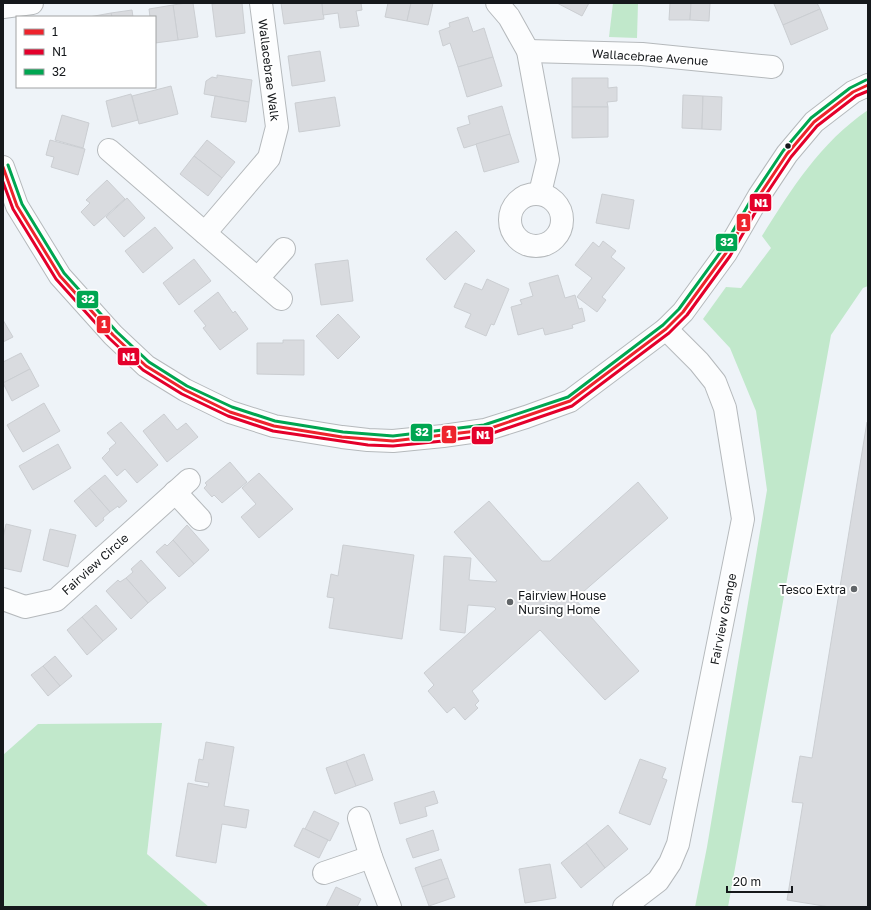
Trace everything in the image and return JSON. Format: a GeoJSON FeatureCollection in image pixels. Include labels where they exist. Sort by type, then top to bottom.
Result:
{"type":"FeatureCollection","features":[{"type":"Feature","properties":{"kind":"street"},"geometry":{"type":"LineString","coordinates":[[3,7],[32,3]]}},
{"type":"Feature","properties":{"kind":"street","name":"Wallacebrae Walk"},"geometry":{"type":"LineString","coordinates":[[205,233],[269,158],[277,127],[261,3]]}},
{"type":"Feature","properties":{"kind":"street"},"geometry":{"type":"LineString","coordinates":[[497,3],[509,16],[528,51],[548,160],[540,193]]}},
{"type":"Feature","properties":{"kind":"street","name":"Wallacebrae Avenue"},"geometry":{"type":"LineString","coordinates":[[528,51],[642,54],[772,67]]}},
{"type":"Feature","properties":{"kind":"street"},"geometry":{"type":"LineString","coordinates":[[3,167],[18,206],[60,276],[113,335],[146,366],[185,390],[230,412],[274,426],[342,437],[393,441],[485,430],[570,401],[666,329],[683,312],[726,253],[759,196],[787,154],[814,122],[853,92],[868,85]]}},
{"type":"Feature","properties":{"kind":"street"},"geometry":{"type":"LineString","coordinates":[[109,150],[281,299]]}},
{"type":"Feature","properties":{"kind":"street"},"geometry":{"type":"LineString","coordinates":[[258,278],[284,249]]}},
{"type":"Feature","properties":{"kind":"street","name":"Fairview Grange"},"geometry":{"type":"LineString","coordinates":[[624,907],[658,881],[670,863],[678,844],[742,520],[725,408],[715,382],[666,329]]}},
{"type":"Feature","properties":{"kind":"street","name":"Fairview Circle"},"geometry":{"type":"LineString","coordinates":[[3,599],[24,607],[56,600],[182,486],[200,519]]}},
{"type":"Feature","properties":{"kind":"street"},"geometry":{"type":"LineString","coordinates":[[359,818],[371,857],[390,907]]}},
{"type":"Feature","properties":{"kind":"street"},"geometry":{"type":"LineString","coordinates":[[324,873],[371,857]]}},
{"type":"Feature","properties":{"kind":"green space"},"geometry":{"type":"Polygon","coordinates":[[[613,3],[638,3],[637,38],[609,37],[613,3]]]}},
{"type":"Feature","properties":{"kind":"green space"},"geometry":{"type":"Polygon","coordinates":[[[868,110],[868,286],[863,288],[831,335],[728,907],[695,907],[707,847],[767,490],[756,411],[730,348],[703,319],[726,287],[741,288],[771,248],[762,236],[808,167],[835,137],[868,110]]]}},
{"type":"Feature","properties":{"kind":"green space"},"geometry":{"type":"Polygon","coordinates":[[[162,723],[147,854],[209,907],[3,907],[3,755],[38,724],[162,723]]]}},
{"type":"Feature","properties":{"kind":"building"},"geometry":{"type":"Polygon","coordinates":[[[193,3],[198,37],[178,40],[173,5],[193,3]]]}},
{"type":"Feature","properties":{"kind":"building"},"geometry":{"type":"Polygon","coordinates":[[[242,3],[245,33],[216,37],[212,4],[242,3]]]}},
{"type":"Feature","properties":{"kind":"building"},"geometry":{"type":"Polygon","coordinates":[[[281,3],[322,3],[324,19],[284,24],[281,3]]]}},
{"type":"Feature","properties":{"kind":"building"},"geometry":{"type":"Polygon","coordinates":[[[322,3],[361,3],[362,10],[356,11],[359,26],[340,28],[338,13],[323,15],[322,3]]]}},
{"type":"Feature","properties":{"kind":"building"},"geometry":{"type":"Polygon","coordinates":[[[388,3],[411,3],[407,21],[385,17],[388,3]]]}},
{"type":"Feature","properties":{"kind":"building"},"geometry":{"type":"Polygon","coordinates":[[[411,3],[433,3],[428,25],[407,21],[411,3]]]}},
{"type":"Feature","properties":{"kind":"building"},"geometry":{"type":"Polygon","coordinates":[[[557,3],[589,3],[582,16],[557,3]]]}},
{"type":"Feature","properties":{"kind":"building"},"geometry":{"type":"Polygon","coordinates":[[[670,3],[691,3],[690,20],[669,20],[670,3]]]}},
{"type":"Feature","properties":{"kind":"building"},"geometry":{"type":"Polygon","coordinates":[[[691,3],[710,3],[709,21],[690,20],[691,3]]]}},
{"type":"Feature","properties":{"kind":"building"},"geometry":{"type":"Polygon","coordinates":[[[817,3],[820,9],[783,25],[774,4],[817,3]]]}},
{"type":"Feature","properties":{"kind":"building"},"geometry":{"type":"Polygon","coordinates":[[[173,5],[178,40],[156,43],[156,16],[150,16],[149,9],[173,5]]]}},
{"type":"Feature","properties":{"kind":"building"},"geometry":{"type":"Polygon","coordinates":[[[820,9],[828,29],[791,45],[783,25],[820,9]]]}},
{"type":"Feature","properties":{"kind":"building"},"geometry":{"type":"Polygon","coordinates":[[[132,10],[133,16],[112,16],[111,13],[132,10]]]}},
{"type":"Feature","properties":{"kind":"building"},"geometry":{"type":"Polygon","coordinates":[[[111,13],[112,16],[94,16],[111,13]]]}},
{"type":"Feature","properties":{"kind":"building"},"geometry":{"type":"Polygon","coordinates":[[[468,17],[473,32],[484,28],[493,57],[458,67],[450,43],[443,46],[439,31],[450,27],[449,23],[468,17]]]}},
{"type":"Feature","properties":{"kind":"building"},"geometry":{"type":"Polygon","coordinates":[[[320,51],[325,81],[292,86],[288,56],[320,51]]]}},
{"type":"Feature","properties":{"kind":"building"},"geometry":{"type":"Polygon","coordinates":[[[493,57],[502,86],[467,97],[458,67],[493,57]]]}},
{"type":"Feature","properties":{"kind":"building"},"geometry":{"type":"Polygon","coordinates":[[[217,75],[252,80],[249,102],[204,94],[206,81],[212,77],[217,78],[217,75]]]}},
{"type":"Feature","properties":{"kind":"building"},"geometry":{"type":"Polygon","coordinates":[[[572,78],[608,78],[608,88],[617,87],[617,101],[607,102],[608,107],[572,107],[572,78]]]}},
{"type":"Feature","properties":{"kind":"building"},"geometry":{"type":"Polygon","coordinates":[[[171,86],[178,114],[139,124],[132,96],[171,86]]]}},
{"type":"Feature","properties":{"kind":"building"},"geometry":{"type":"Polygon","coordinates":[[[131,94],[138,120],[112,127],[106,101],[131,94]]]}},
{"type":"Feature","properties":{"kind":"building"},"geometry":{"type":"Polygon","coordinates":[[[683,95],[703,96],[702,129],[682,128],[683,95]]]}},
{"type":"Feature","properties":{"kind":"building"},"geometry":{"type":"Polygon","coordinates":[[[215,96],[249,102],[246,122],[211,117],[215,96]]]}},
{"type":"Feature","properties":{"kind":"building"},"geometry":{"type":"Polygon","coordinates":[[[703,96],[722,97],[721,130],[702,129],[703,96]]]}},
{"type":"Feature","properties":{"kind":"building"},"geometry":{"type":"Polygon","coordinates":[[[335,97],[340,126],[299,132],[295,103],[335,97]]]}},
{"type":"Feature","properties":{"kind":"building"},"geometry":{"type":"Polygon","coordinates":[[[502,106],[510,134],[464,148],[457,128],[470,124],[468,116],[502,106]]]}},
{"type":"Feature","properties":{"kind":"building"},"geometry":{"type":"Polygon","coordinates":[[[572,107],[608,107],[608,137],[572,138],[572,107]]]}},
{"type":"Feature","properties":{"kind":"building"},"geometry":{"type":"Polygon","coordinates":[[[62,115],[89,123],[83,148],[55,140],[62,115]]]}},
{"type":"Feature","properties":{"kind":"building"},"geometry":{"type":"Polygon","coordinates":[[[510,134],[519,162],[484,172],[476,144],[510,134]]]}},
{"type":"Feature","properties":{"kind":"building"},"geometry":{"type":"Polygon","coordinates":[[[50,140],[85,149],[78,175],[51,167],[54,157],[46,155],[50,140]]]}},
{"type":"Feature","properties":{"kind":"building"},"geometry":{"type":"Polygon","coordinates":[[[207,140],[235,162],[222,178],[194,156],[207,140]]]}},
{"type":"Feature","properties":{"kind":"building"},"geometry":{"type":"Polygon","coordinates":[[[194,156],[222,178],[208,196],[180,174],[194,156]]]}},
{"type":"Feature","properties":{"kind":"building"},"geometry":{"type":"Polygon","coordinates":[[[107,180],[125,199],[94,226],[81,212],[90,203],[86,200],[107,180]]]}},
{"type":"Feature","properties":{"kind":"building"},"geometry":{"type":"Polygon","coordinates":[[[602,194],[634,200],[629,229],[596,223],[602,194]]]}},
{"type":"Feature","properties":{"kind":"building"},"geometry":{"type":"Polygon","coordinates":[[[127,198],[145,218],[124,237],[106,217],[127,198]]]}},
{"type":"Feature","properties":{"kind":"building"},"geometry":{"type":"Polygon","coordinates":[[[155,227],[173,248],[143,273],[125,251],[155,227]]]}},
{"type":"Feature","properties":{"kind":"building"},"geometry":{"type":"Polygon","coordinates":[[[456,231],[475,251],[445,280],[426,259],[456,231]]]}},
{"type":"Feature","properties":{"kind":"building"},"geometry":{"type":"Polygon","coordinates":[[[603,241],[616,251],[611,257],[625,268],[602,297],[606,300],[597,312],[577,297],[592,278],[575,265],[593,242],[599,247],[603,241]]]}},
{"type":"Feature","properties":{"kind":"building"},"geometry":{"type":"Polygon","coordinates":[[[194,259],[211,281],[179,305],[163,283],[194,259]]]}},
{"type":"Feature","properties":{"kind":"building"},"geometry":{"type":"Polygon","coordinates":[[[348,260],[353,301],[321,305],[315,264],[348,260]]]}},
{"type":"Feature","properties":{"kind":"building"},"geometry":{"type":"Polygon","coordinates":[[[558,275],[565,298],[575,295],[579,309],[582,308],[585,321],[572,325],[573,328],[545,335],[543,328],[518,335],[511,307],[522,304],[520,300],[533,296],[529,283],[558,275]]]}},
{"type":"Feature","properties":{"kind":"building"},"geometry":{"type":"Polygon","coordinates":[[[487,279],[509,289],[494,325],[491,324],[486,336],[465,327],[471,314],[454,307],[465,283],[482,290],[487,279]]]}},
{"type":"Feature","properties":{"kind":"building"},"geometry":{"type":"Polygon","coordinates":[[[218,292],[233,313],[235,311],[248,329],[220,350],[203,328],[206,326],[194,311],[218,292]]]}},
{"type":"Feature","properties":{"kind":"building"},"geometry":{"type":"Polygon","coordinates":[[[338,314],[360,337],[338,359],[316,336],[338,314]]]}},
{"type":"Feature","properties":{"kind":"building"},"geometry":{"type":"Polygon","coordinates":[[[3,320],[13,337],[3,342],[3,320]]]}},
{"type":"Feature","properties":{"kind":"building"},"geometry":{"type":"Polygon","coordinates":[[[283,340],[304,340],[304,375],[257,374],[257,343],[283,343],[283,340]]]}},
{"type":"Feature","properties":{"kind":"building"},"geometry":{"type":"Polygon","coordinates":[[[21,353],[30,369],[3,383],[3,362],[21,353]]]}},
{"type":"Feature","properties":{"kind":"building"},"geometry":{"type":"Polygon","coordinates":[[[30,369],[39,386],[12,401],[3,383],[30,369]]]}},
{"type":"Feature","properties":{"kind":"building"},"geometry":{"type":"Polygon","coordinates":[[[44,403],[60,431],[23,452],[7,425],[44,403]]]}},
{"type":"Feature","properties":{"kind":"building"},"geometry":{"type":"Polygon","coordinates":[[[164,414],[177,430],[186,423],[198,437],[167,462],[143,431],[164,414]]]}},
{"type":"Feature","properties":{"kind":"building"},"geometry":{"type":"Polygon","coordinates":[[[121,422],[158,465],[137,483],[125,469],[117,476],[102,458],[116,443],[107,433],[121,422]]]}},
{"type":"Feature","properties":{"kind":"building","name":"Tesco Extra"},"geometry":{"type":"Polygon","coordinates":[[[867,422],[868,907],[830,907],[787,900],[803,803],[792,802],[800,756],[812,758],[867,422]]]}},
{"type":"Feature","properties":{"kind":"building"},"geometry":{"type":"Polygon","coordinates":[[[58,444],[71,468],[33,490],[19,466],[58,444]]]}},
{"type":"Feature","properties":{"kind":"building"},"geometry":{"type":"Polygon","coordinates":[[[230,462],[247,482],[222,503],[214,495],[212,497],[204,488],[207,485],[205,483],[230,462]]]}},
{"type":"Feature","properties":{"kind":"building"},"geometry":{"type":"Polygon","coordinates":[[[259,473],[293,509],[259,538],[241,517],[256,504],[242,488],[259,473]]]}},
{"type":"Feature","properties":{"kind":"building"},"geometry":{"type":"Polygon","coordinates":[[[105,475],[127,501],[119,508],[118,506],[110,512],[89,488],[105,475]]]}},
{"type":"Feature","properties":{"kind":"building","name":"Fairview House Nursing Home"},"geometry":{"type":"Polygon","coordinates":[[[638,482],[668,518],[575,599],[639,671],[605,700],[540,630],[472,691],[479,701],[475,705],[478,708],[465,720],[454,707],[447,713],[428,691],[434,685],[424,673],[496,609],[494,607],[468,605],[465,633],[440,630],[444,556],[471,558],[469,580],[497,581],[454,532],[489,501],[542,561],[550,561],[638,482]]]}},
{"type":"Feature","properties":{"kind":"building"},"geometry":{"type":"Polygon","coordinates":[[[89,488],[110,512],[96,527],[74,501],[89,488]]]}},
{"type":"Feature","properties":{"kind":"building"},"geometry":{"type":"Polygon","coordinates":[[[6,524],[31,530],[21,572],[3,568],[3,538],[6,524]]]}},
{"type":"Feature","properties":{"kind":"building"},"geometry":{"type":"Polygon","coordinates":[[[187,525],[209,550],[194,564],[173,540],[187,525]]]}},
{"type":"Feature","properties":{"kind":"building"},"geometry":{"type":"Polygon","coordinates":[[[50,529],[76,535],[68,567],[43,560],[50,529]]]}},
{"type":"Feature","properties":{"kind":"building"},"geometry":{"type":"Polygon","coordinates":[[[173,540],[194,564],[179,577],[156,552],[165,544],[167,546],[173,540]]]}},
{"type":"Feature","properties":{"kind":"building"},"geometry":{"type":"Polygon","coordinates":[[[343,545],[414,555],[402,639],[329,628],[334,598],[327,597],[331,574],[338,576],[343,545]]]}},
{"type":"Feature","properties":{"kind":"building"},"geometry":{"type":"Polygon","coordinates":[[[141,560],[166,588],[148,603],[126,578],[133,572],[131,569],[141,560]]]}},
{"type":"Feature","properties":{"kind":"building"},"geometry":{"type":"Polygon","coordinates":[[[126,578],[148,603],[131,619],[106,591],[118,580],[120,582],[126,578]]]}},
{"type":"Feature","properties":{"kind":"building"},"geometry":{"type":"Polygon","coordinates":[[[96,605],[117,629],[103,641],[82,617],[96,605]]]}},
{"type":"Feature","properties":{"kind":"building"},"geometry":{"type":"Polygon","coordinates":[[[82,617],[103,641],[87,655],[67,630],[82,617]]]}},
{"type":"Feature","properties":{"kind":"building"},"geometry":{"type":"Polygon","coordinates":[[[55,656],[72,676],[60,686],[43,666],[55,656]]]}},
{"type":"Feature","properties":{"kind":"building"},"geometry":{"type":"Polygon","coordinates":[[[43,666],[60,686],[48,696],[31,675],[43,666]]]}},
{"type":"Feature","properties":{"kind":"building"},"geometry":{"type":"Polygon","coordinates":[[[206,742],[234,747],[224,806],[249,810],[246,828],[222,824],[216,863],[176,856],[188,783],[208,787],[209,783],[195,781],[199,759],[203,760],[206,742]]]}},
{"type":"Feature","properties":{"kind":"building"},"geometry":{"type":"Polygon","coordinates":[[[364,754],[373,780],[356,786],[346,761],[364,754]]]}},
{"type":"Feature","properties":{"kind":"building"},"geometry":{"type":"Polygon","coordinates":[[[640,759],[666,768],[662,778],[667,780],[650,825],[619,813],[640,759]]]}},
{"type":"Feature","properties":{"kind":"building"},"geometry":{"type":"Polygon","coordinates":[[[346,761],[356,786],[335,794],[326,768],[346,761]]]}},
{"type":"Feature","properties":{"kind":"building"},"geometry":{"type":"Polygon","coordinates":[[[434,791],[438,803],[425,807],[427,816],[400,824],[394,803],[434,791]]]}},
{"type":"Feature","properties":{"kind":"building"},"geometry":{"type":"Polygon","coordinates":[[[314,811],[339,823],[330,841],[305,829],[314,811]]]}},
{"type":"Feature","properties":{"kind":"building"},"geometry":{"type":"Polygon","coordinates":[[[608,825],[628,849],[605,868],[586,843],[608,825]]]}},
{"type":"Feature","properties":{"kind":"building"},"geometry":{"type":"Polygon","coordinates":[[[303,828],[328,840],[319,858],[294,846],[303,828]]]}},
{"type":"Feature","properties":{"kind":"building"},"geometry":{"type":"Polygon","coordinates":[[[433,830],[439,850],[413,858],[406,839],[433,830]]]}},
{"type":"Feature","properties":{"kind":"building"},"geometry":{"type":"Polygon","coordinates":[[[586,843],[605,868],[581,888],[561,863],[586,843]]]}},
{"type":"Feature","properties":{"kind":"building"},"geometry":{"type":"Polygon","coordinates":[[[441,859],[448,878],[422,887],[415,868],[441,859]]]}},
{"type":"Feature","properties":{"kind":"building"},"geometry":{"type":"Polygon","coordinates":[[[550,864],[556,898],[525,903],[519,869],[550,864]]]}},
{"type":"Feature","properties":{"kind":"building"},"geometry":{"type":"Polygon","coordinates":[[[448,878],[455,897],[429,906],[422,887],[448,878]]]}},
{"type":"Feature","properties":{"kind":"building"},"geometry":{"type":"Polygon","coordinates":[[[336,887],[361,899],[357,907],[326,907],[336,887]]]}},
{"type":"Feature","properties":{"kind":"transit line","name":"32"},"geometry":{"type":"LineString","coordinates":[[8,165],[22,204],[64,273],[117,332],[149,362],[187,386],[232,407],[275,421],[343,432],[393,436],[484,425],[568,397],[663,325],[679,309],[722,250],[755,193],[783,151],[811,118],[850,88],[866,80]]}},
{"type":"Feature","properties":{"kind":"transit line","name":"1"},"geometry":{"type":"LineString","coordinates":[[3,167],[17,206],[60,276],[113,335],[146,366],[185,390],[230,412],[274,426],[342,437],[393,441],[485,430],[570,401],[666,329],[683,312],[726,253],[759,196],[787,154],[814,122],[853,92],[868,85]]}},
{"type":"Feature","properties":{"kind":"transit line","name":"N1"},"geometry":{"type":"LineString","coordinates":[[3,182],[13,209],[56,279],[109,338],[143,370],[182,394],[228,416],[273,431],[368,445],[393,446],[443,441],[487,435],[572,406],[669,333],[687,315],[730,256],[763,199],[791,157],[817,126],[856,96],[868,91]]}},
{"type":"Feature","properties":{"kind":"place","name":"Tesco Extra"},"geometry":{"type":"Point","coordinates":[854,589]}},
{"type":"Feature","properties":{"kind":"place","name":"Fairview House Nursing Home"},"geometry":{"type":"Point","coordinates":[510,602]}}]}
